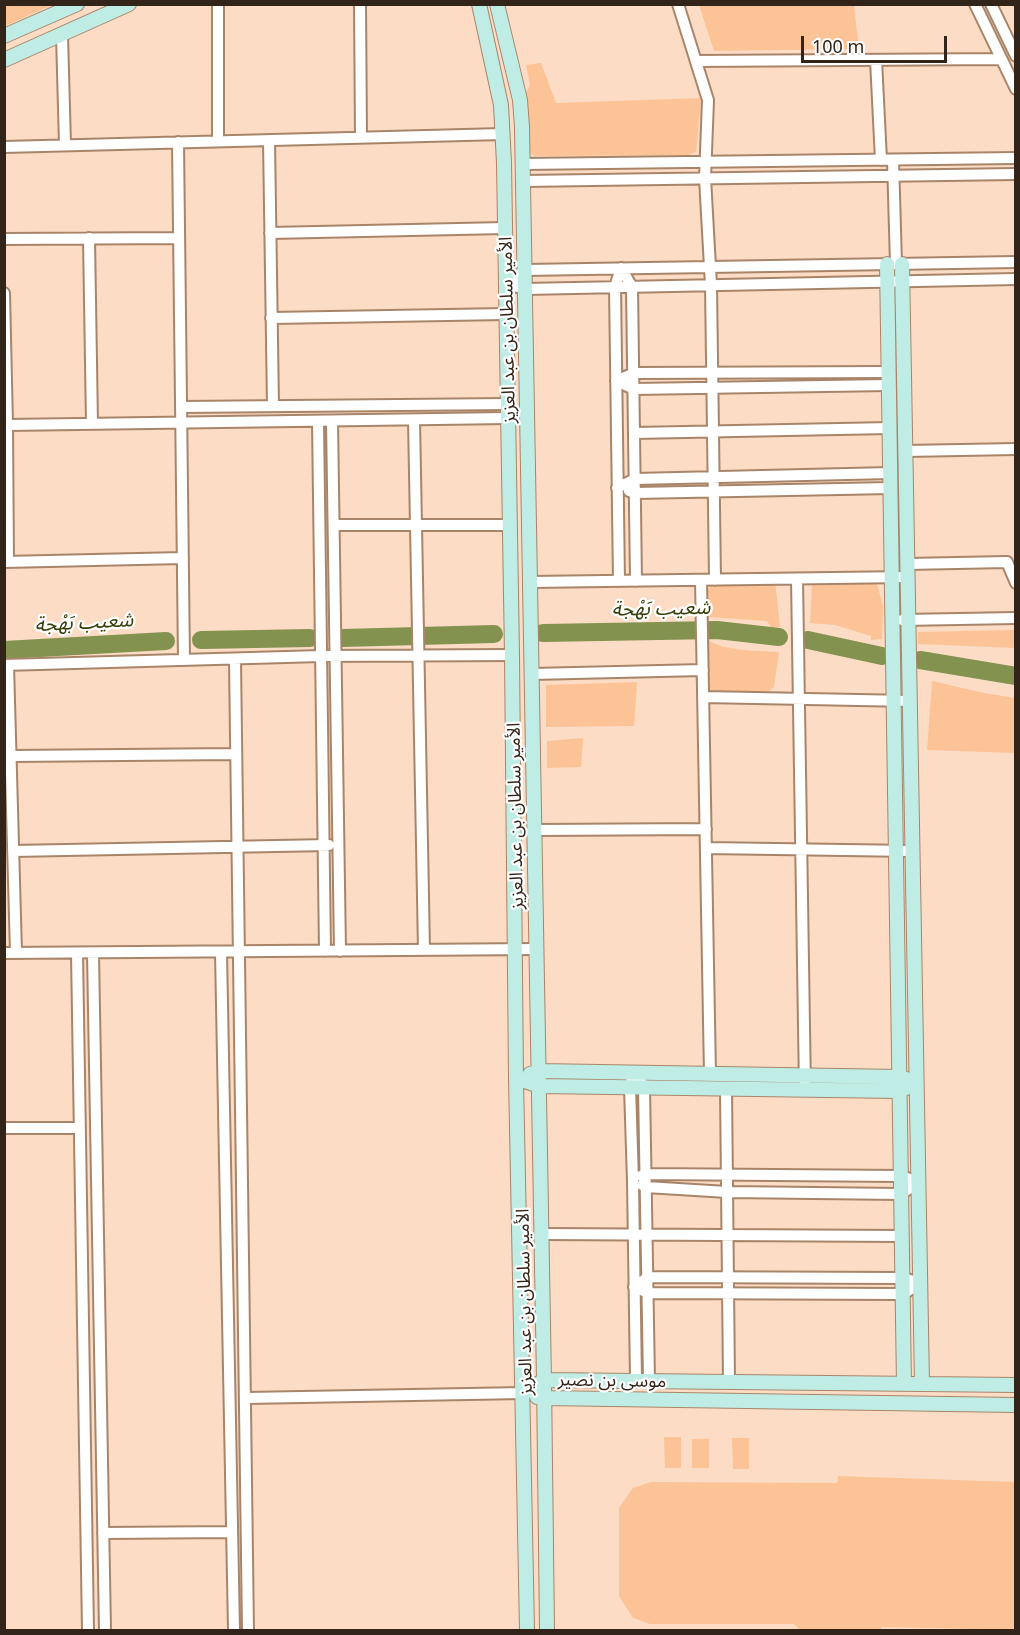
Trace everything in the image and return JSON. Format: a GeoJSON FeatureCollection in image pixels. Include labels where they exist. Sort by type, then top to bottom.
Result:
{"type":"FeatureCollection","features":[{"type":"Feature","properties":{"kind":"street"},"geometry":{"type":"LineString","coordinates":[[4,60],[129,4]]}},
{"type":"Feature","properties":{"kind":"street"},"geometry":{"type":"LineString","coordinates":[[218,4],[218,141]]}},
{"type":"Feature","properties":{"kind":"street"},"geometry":{"type":"LineString","coordinates":[[360,4],[361,137]]}},
{"type":"Feature","properties":{"kind":"street","name":"الأمير سلطان بن عبد العزيز"},"geometry":{"type":"LineString","coordinates":[[479,4],[501,105],[503,134],[512,655],[516,1078],[527,1630]]}},
{"type":"Feature","properties":{"kind":"street","name":"الأمير سلطان بن عبد العزيز"},"geometry":{"type":"LineString","coordinates":[[497,4],[520,100],[523,164],[547,1630]]}},
{"type":"Feature","properties":{"kind":"street"},"geometry":{"type":"LineString","coordinates":[[678,4],[708,100],[705,178],[711,285],[715,580]]}},
{"type":"Feature","properties":{"kind":"street"},"geometry":{"type":"LineString","coordinates":[[975,4],[1016,90]]}},
{"type":"Feature","properties":{"kind":"street"},"geometry":{"type":"LineString","coordinates":[[991,4],[1016,56]]}},
{"type":"Feature","properties":{"kind":"street"},"geometry":{"type":"LineString","coordinates":[[4,36],[76,5]]}},
{"type":"Feature","properties":{"kind":"street"},"geometry":{"type":"LineString","coordinates":[[62,35],[65,145]]}},
{"type":"Feature","properties":{"kind":"street"},"geometry":{"type":"LineString","coordinates":[[696,61],[1001,59]]}},
{"type":"Feature","properties":{"kind":"street"},"geometry":{"type":"LineString","coordinates":[[876,60],[880,160]]}},
{"type":"Feature","properties":{"kind":"street"},"geometry":{"type":"LineString","coordinates":[[4,147],[503,134]]}},
{"type":"Feature","properties":{"kind":"street"},"geometry":{"type":"LineString","coordinates":[[269,140],[273,406]]}},
{"type":"Feature","properties":{"kind":"street"},"geometry":{"type":"LineString","coordinates":[[178,142],[184,660]]}},
{"type":"Feature","properties":{"kind":"street"},"geometry":{"type":"LineString","coordinates":[[523,164],[1016,158]]}},
{"type":"Feature","properties":{"kind":"street"},"geometry":{"type":"LineString","coordinates":[[893,160],[895,264],[902,281],[922,1384]]}},
{"type":"Feature","properties":{"kind":"street"},"geometry":{"type":"LineString","coordinates":[[523,181],[1016,174]]}},
{"type":"Feature","properties":{"kind":"street"},"geometry":{"type":"LineString","coordinates":[[270,233],[505,228]]}},
{"type":"Feature","properties":{"kind":"street"},"geometry":{"type":"LineString","coordinates":[[4,238],[179,238]]}},
{"type":"Feature","properties":{"kind":"street"},"geometry":{"type":"LineString","coordinates":[[90,238],[92,424]]}},
{"type":"Feature","properties":{"kind":"street"},"geometry":{"type":"LineString","coordinates":[[506,284],[525,270],[1016,262]]}},
{"type":"Feature","properties":{"kind":"street"},"geometry":{"type":"LineString","coordinates":[[895,264],[888,282],[904,1384]]}},
{"type":"Feature","properties":{"kind":"street"},"geometry":{"type":"LineString","coordinates":[[621,268],[632,287],[636,581]]}},
{"type":"Feature","properties":{"kind":"street"},"geometry":{"type":"LineString","coordinates":[[619,581],[615,287],[621,268]]}},
{"type":"Feature","properties":{"kind":"street"},"geometry":{"type":"LineString","coordinates":[[506,284],[525,289],[1016,279]]}},
{"type":"Feature","properties":{"kind":"street"},"geometry":{"type":"LineString","coordinates":[[4,293],[7,425],[6,562],[183,558]]}},
{"type":"Feature","properties":{"kind":"street"},"geometry":{"type":"LineString","coordinates":[[271,318],[506,314]]}},
{"type":"Feature","properties":{"kind":"street"},"geometry":{"type":"LineString","coordinates":[[616,381],[634,373],[712,373],[889,379]]}},
{"type":"Feature","properties":{"kind":"street"},"geometry":{"type":"LineString","coordinates":[[616,381],[634,389],[712,388],[889,379]]}},
{"type":"Feature","properties":{"kind":"street"},"geometry":{"type":"LineString","coordinates":[[181,407],[508,404]]}},
{"type":"Feature","properties":{"kind":"street"},"geometry":{"type":"LineString","coordinates":[[7,425],[508,418]]}},
{"type":"Feature","properties":{"kind":"street"},"geometry":{"type":"LineString","coordinates":[[414,420],[424,950]]}},
{"type":"Feature","properties":{"kind":"street"},"geometry":{"type":"LineString","coordinates":[[318,421],[325,951]]}},
{"type":"Feature","properties":{"kind":"street"},"geometry":{"type":"LineString","coordinates":[[332,421],[340,951]]}},
{"type":"Feature","properties":{"kind":"street"},"geometry":{"type":"LineString","coordinates":[[634,433],[890,428]]}},
{"type":"Feature","properties":{"kind":"street"},"geometry":{"type":"LineString","coordinates":[[905,451],[1016,449]]}},
{"type":"Feature","properties":{"kind":"street"},"geometry":{"type":"LineString","coordinates":[[617,488],[635,479],[890,473]]}},
{"type":"Feature","properties":{"kind":"street"},"geometry":{"type":"LineString","coordinates":[[617,488],[635,493],[891,488]]}},
{"type":"Feature","properties":{"kind":"street"},"geometry":{"type":"LineString","coordinates":[[334,525],[510,525]]}},
{"type":"Feature","properties":{"kind":"street"},"geometry":{"type":"LineString","coordinates":[[530,582],[892,577],[908,571],[1007,562],[1016,583]]}},
{"type":"Feature","properties":{"kind":"street"},"geometry":{"type":"LineString","coordinates":[[797,579],[805,1090]]}},
{"type":"Feature","properties":{"kind":"street"},"geometry":{"type":"LineString","coordinates":[[701,580],[710,1074]]}},
{"type":"Feature","properties":{"kind":"street"},"geometry":{"type":"LineString","coordinates":[[893,621],[1016,618]]}},
{"type":"Feature","properties":{"kind":"street"},"geometry":{"type":"LineString","coordinates":[[512,655],[418,651],[335,656],[6,665],[13,851],[10,953],[537,949]]}},
{"type":"Feature","properties":{"kind":"street"},"geometry":{"type":"LineString","coordinates":[[235,659],[248,1630]]}},
{"type":"Feature","properties":{"kind":"street"},"geometry":{"type":"LineString","coordinates":[[532,674],[703,670]]}},
{"type":"Feature","properties":{"kind":"street"},"geometry":{"type":"LineString","coordinates":[[703,697],[910,701]]}},
{"type":"Feature","properties":{"kind":"street"},"geometry":{"type":"LineString","coordinates":[[11,756],[236,754]]}},
{"type":"Feature","properties":{"kind":"street"},"geometry":{"type":"LineString","coordinates":[[535,830],[706,829]]}},
{"type":"Feature","properties":{"kind":"street"},"geometry":{"type":"LineString","coordinates":[[13,851],[338,845]]}},
{"type":"Feature","properties":{"kind":"street"},"geometry":{"type":"LineString","coordinates":[[706,848],[913,851]]}},
{"type":"Feature","properties":{"kind":"street"},"geometry":{"type":"LineString","coordinates":[[93,952],[105,1630]]}},
{"type":"Feature","properties":{"kind":"street"},"geometry":{"type":"LineString","coordinates":[[221,952],[234,1630]]}},
{"type":"Feature","properties":{"kind":"street"},"geometry":{"type":"LineString","coordinates":[[77,953],[88,1630]]}},
{"type":"Feature","properties":{"kind":"street"},"geometry":{"type":"LineString","coordinates":[[516,1078],[539,1071],[632,1080],[645,1087],[900,1091],[916,1082]]}},
{"type":"Feature","properties":{"kind":"street"},"geometry":{"type":"LineString","coordinates":[[516,1078],[539,1086],[710,1074],[900,1077],[916,1082]]}},
{"type":"Feature","properties":{"kind":"street"},"geometry":{"type":"LineString","coordinates":[[632,1080],[634,1287],[642,1381]]}},
{"type":"Feature","properties":{"kind":"street"},"geometry":{"type":"LineString","coordinates":[[642,1381],[648,1293],[645,1087]]}},
{"type":"Feature","properties":{"kind":"street"},"geometry":{"type":"LineString","coordinates":[[726,1089],[729,1382]]}},
{"type":"Feature","properties":{"kind":"street"},"geometry":{"type":"LineString","coordinates":[[4,1128],[80,1128]]}},
{"type":"Feature","properties":{"kind":"street"},"geometry":{"type":"LineString","coordinates":[[633,1181],[646,1174],[726,1174],[901,1176],[919,1182]]}},
{"type":"Feature","properties":{"kind":"street"},"geometry":{"type":"LineString","coordinates":[[633,1181],[646,1187],[727,1192],[901,1194],[919,1182]]}},
{"type":"Feature","properties":{"kind":"street"},"geometry":{"type":"LineString","coordinates":[[542,1234],[902,1236]]}},
{"type":"Feature","properties":{"kind":"street"},"geometry":{"type":"LineString","coordinates":[[634,1287],[648,1277],[903,1278],[921,1283]]}},
{"type":"Feature","properties":{"kind":"street"},"geometry":{"type":"LineString","coordinates":[[634,1287],[648,1293],[903,1294],[921,1283]]}},
{"type":"Feature","properties":{"kind":"street","name":"موسى بن نصير"},"geometry":{"type":"LineString","coordinates":[[524,1393],[544,1380],[1016,1385]]}},
{"type":"Feature","properties":{"kind":"street"},"geometry":{"type":"LineString","coordinates":[[246,1398],[524,1393]]}},
{"type":"Feature","properties":{"kind":"street","name":"موسى بن نصير"},"geometry":{"type":"LineString","coordinates":[[524,1393],[544,1398],[1016,1405]]}},
{"type":"Feature","properties":{"kind":"street"},"geometry":{"type":"LineString","coordinates":[[103,1533],[232,1532]]}},
{"type":"Feature","properties":{"kind":"shaded area"},"geometry":{"type":"Polygon","coordinates":[[[5,4],[52,4],[52,5],[5,26],[5,4]]]}},
{"type":"Feature","properties":{"kind":"shaded area"},"geometry":{"type":"Polygon","coordinates":[[[699,5],[854,5],[859,49],[714,51],[699,5]]]}},
{"type":"Feature","properties":{"kind":"shaded area"},"geometry":{"type":"Polygon","coordinates":[[[541,63],[556,103],[701,98],[696,152],[688,155],[535,156],[530,153],[524,96],[530,85],[526,65],[541,63]]]}},
{"type":"Feature","properties":{"kind":"shaded area"},"geometry":{"type":"Polygon","coordinates":[[[832,579],[877,584],[883,606],[882,639],[871,640],[871,636],[835,625],[810,623],[812,584],[832,579]]]}},
{"type":"Feature","properties":{"kind":"shaded area"},"geometry":{"type":"Polygon","coordinates":[[[775,581],[780,627],[771,627],[767,621],[708,617],[708,590],[712,583],[775,581]]]}},
{"type":"Feature","properties":{"kind":"shaded area"},"geometry":{"type":"Polygon","coordinates":[[[1015,630],[1015,648],[918,644],[918,632],[1015,630]]]}},
{"type":"Feature","properties":{"kind":"shaded area"},"geometry":{"type":"Polygon","coordinates":[[[709,640],[715,644],[732,648],[779,652],[774,687],[767,693],[712,693],[708,691],[709,640]]]}},
{"type":"Feature","properties":{"kind":"shaded area"},"geometry":{"type":"Polygon","coordinates":[[[932,681],[1015,698],[1015,753],[927,750],[932,681]]]}},
{"type":"Feature","properties":{"kind":"shaded area"},"geometry":{"type":"Polygon","coordinates":[[[637,682],[634,726],[546,727],[546,685],[637,682]]]}},
{"type":"Feature","properties":{"kind":"shaded area"},"geometry":{"type":"Polygon","coordinates":[[[583,738],[581,767],[547,768],[547,741],[583,738]]]}},
{"type":"Feature","properties":{"kind":"shaded area"},"geometry":{"type":"Polygon","coordinates":[[[664,1437],[681,1437],[681,1468],[665,1468],[664,1437]]]}},
{"type":"Feature","properties":{"kind":"shaded area"},"geometry":{"type":"Polygon","coordinates":[[[732,1438],[749,1438],[749,1469],[733,1469],[732,1438]]]}},
{"type":"Feature","properties":{"kind":"shaded area"},"geometry":{"type":"Polygon","coordinates":[[[692,1439],[709,1439],[709,1468],[692,1468],[692,1439]]]}},
{"type":"Feature","properties":{"kind":"shaded area"},"geometry":{"type":"Polygon","coordinates":[[[838,1476],[1015,1482],[1015,1630],[882,1627],[880,1630],[800,1630],[794,1624],[650,1624],[633,1618],[619,1596],[619,1508],[633,1488],[651,1482],[837,1483],[838,1476]]]}},
{"type":"Feature","properties":{"kind":"waterway","name":"شعيب بَهْجة"},"geometry":{"type":"LineString","coordinates":[[543,633],[717,630],[779,637]]}},
{"type":"Feature","properties":{"kind":"waterway","name":"شعيب بَهْجة"},"geometry":{"type":"LineString","coordinates":[[343,638],[494,634]]}},
{"type":"Feature","properties":{"kind":"waterway","name":"شعيب بَهْجة"},"geometry":{"type":"LineString","coordinates":[[201,640],[310,638]]}},
{"type":"Feature","properties":{"kind":"waterway","name":"شعيب بَهْجة"},"geometry":{"type":"LineString","coordinates":[[808,640],[882,656]]}},
{"type":"Feature","properties":{"kind":"waterway","name":"شعيب بَهْجة"},"geometry":{"type":"LineString","coordinates":[[4,650],[166,641]]}},
{"type":"Feature","properties":{"kind":"waterway","name":"شعيب بَهْجة"},"geometry":{"type":"LineString","coordinates":[[920,660],[1016,676]]}}]}
